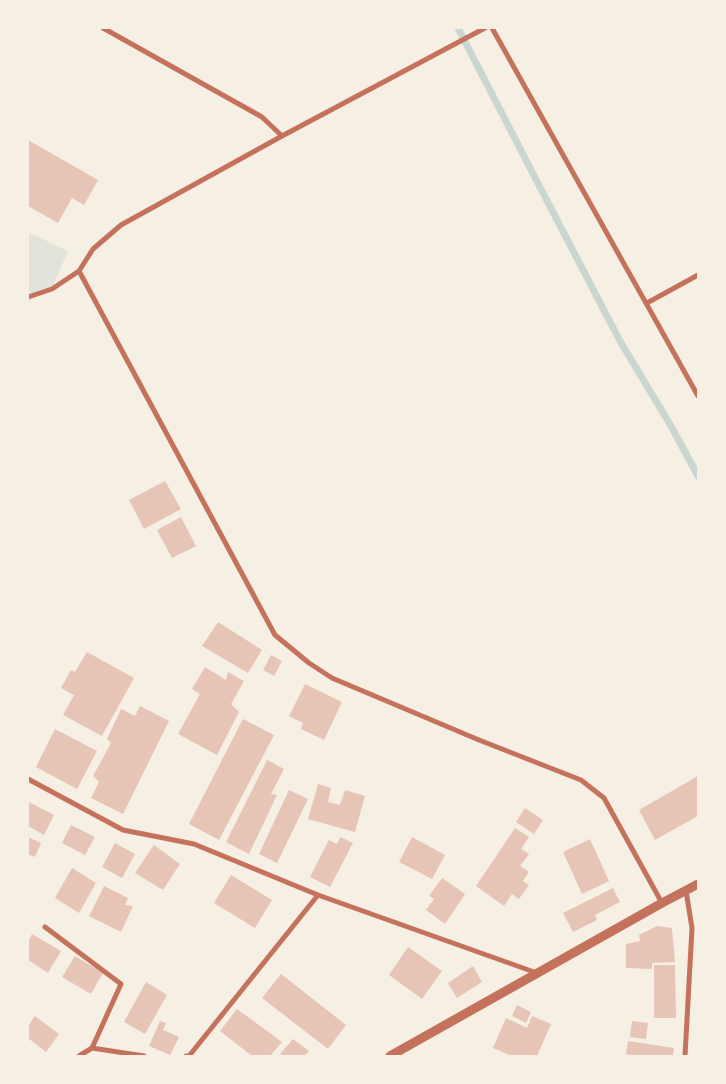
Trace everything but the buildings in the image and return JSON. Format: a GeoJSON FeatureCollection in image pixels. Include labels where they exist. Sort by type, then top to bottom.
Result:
{"type":"FeatureCollection","features":[{"type":"Feature","properties":{"kind":"street"},"geometry":{"type":"LineString","coordinates":[[103,28],[262,117],[282,136]]}},
{"type":"Feature","properties":{"kind":"street"},"geometry":{"type":"LineString","coordinates":[[28,297],[52,289],[79,271],[93,249],[121,225],[282,136],[485,28]]}},
{"type":"Feature","properties":{"kind":"street"},"geometry":{"type":"LineString","coordinates":[[492,28],[698,396]]}},
{"type":"Feature","properties":{"kind":"street"},"geometry":{"type":"LineString","coordinates":[[79,271],[275,635],[309,663],[332,678],[580,780],[604,798],[662,903]]}},
{"type":"Feature","properties":{"kind":"street"},"geometry":{"type":"LineString","coordinates":[[647,303],[698,275]]}},
{"type":"Feature","properties":{"kind":"street"},"geometry":{"type":"LineString","coordinates":[[28,779],[123,830],[194,844],[318,895],[538,974]]}},
{"type":"Feature","properties":{"kind":"street"},"geometry":{"type":"LineString","coordinates":[[390,1056],[698,884]]}},
{"type":"Feature","properties":{"kind":"street"},"geometry":{"type":"LineString","coordinates":[[685,1056],[692,928],[686,891]]}},
{"type":"Feature","properties":{"kind":"street"},"geometry":{"type":"LineString","coordinates":[[186,1056],[188,1056],[318,895]]}},
{"type":"Feature","properties":{"kind":"street"},"geometry":{"type":"LineString","coordinates":[[45,927],[121,984],[92,1048],[78,1056]]}},
{"type":"Feature","properties":{"kind":"street"},"geometry":{"type":"LineString","coordinates":[[92,1048],[144,1056]]}},
{"type":"Feature","properties":{"kind":"shaded area"},"geometry":{"type":"Polygon","coordinates":[[[28,232],[68,251],[52,289],[28,302],[28,232]]]}},
{"type":"Feature","properties":{"kind":"waterway"},"geometry":{"type":"LineString","coordinates":[[458,28],[620,341],[671,426],[698,476]]}}]}
